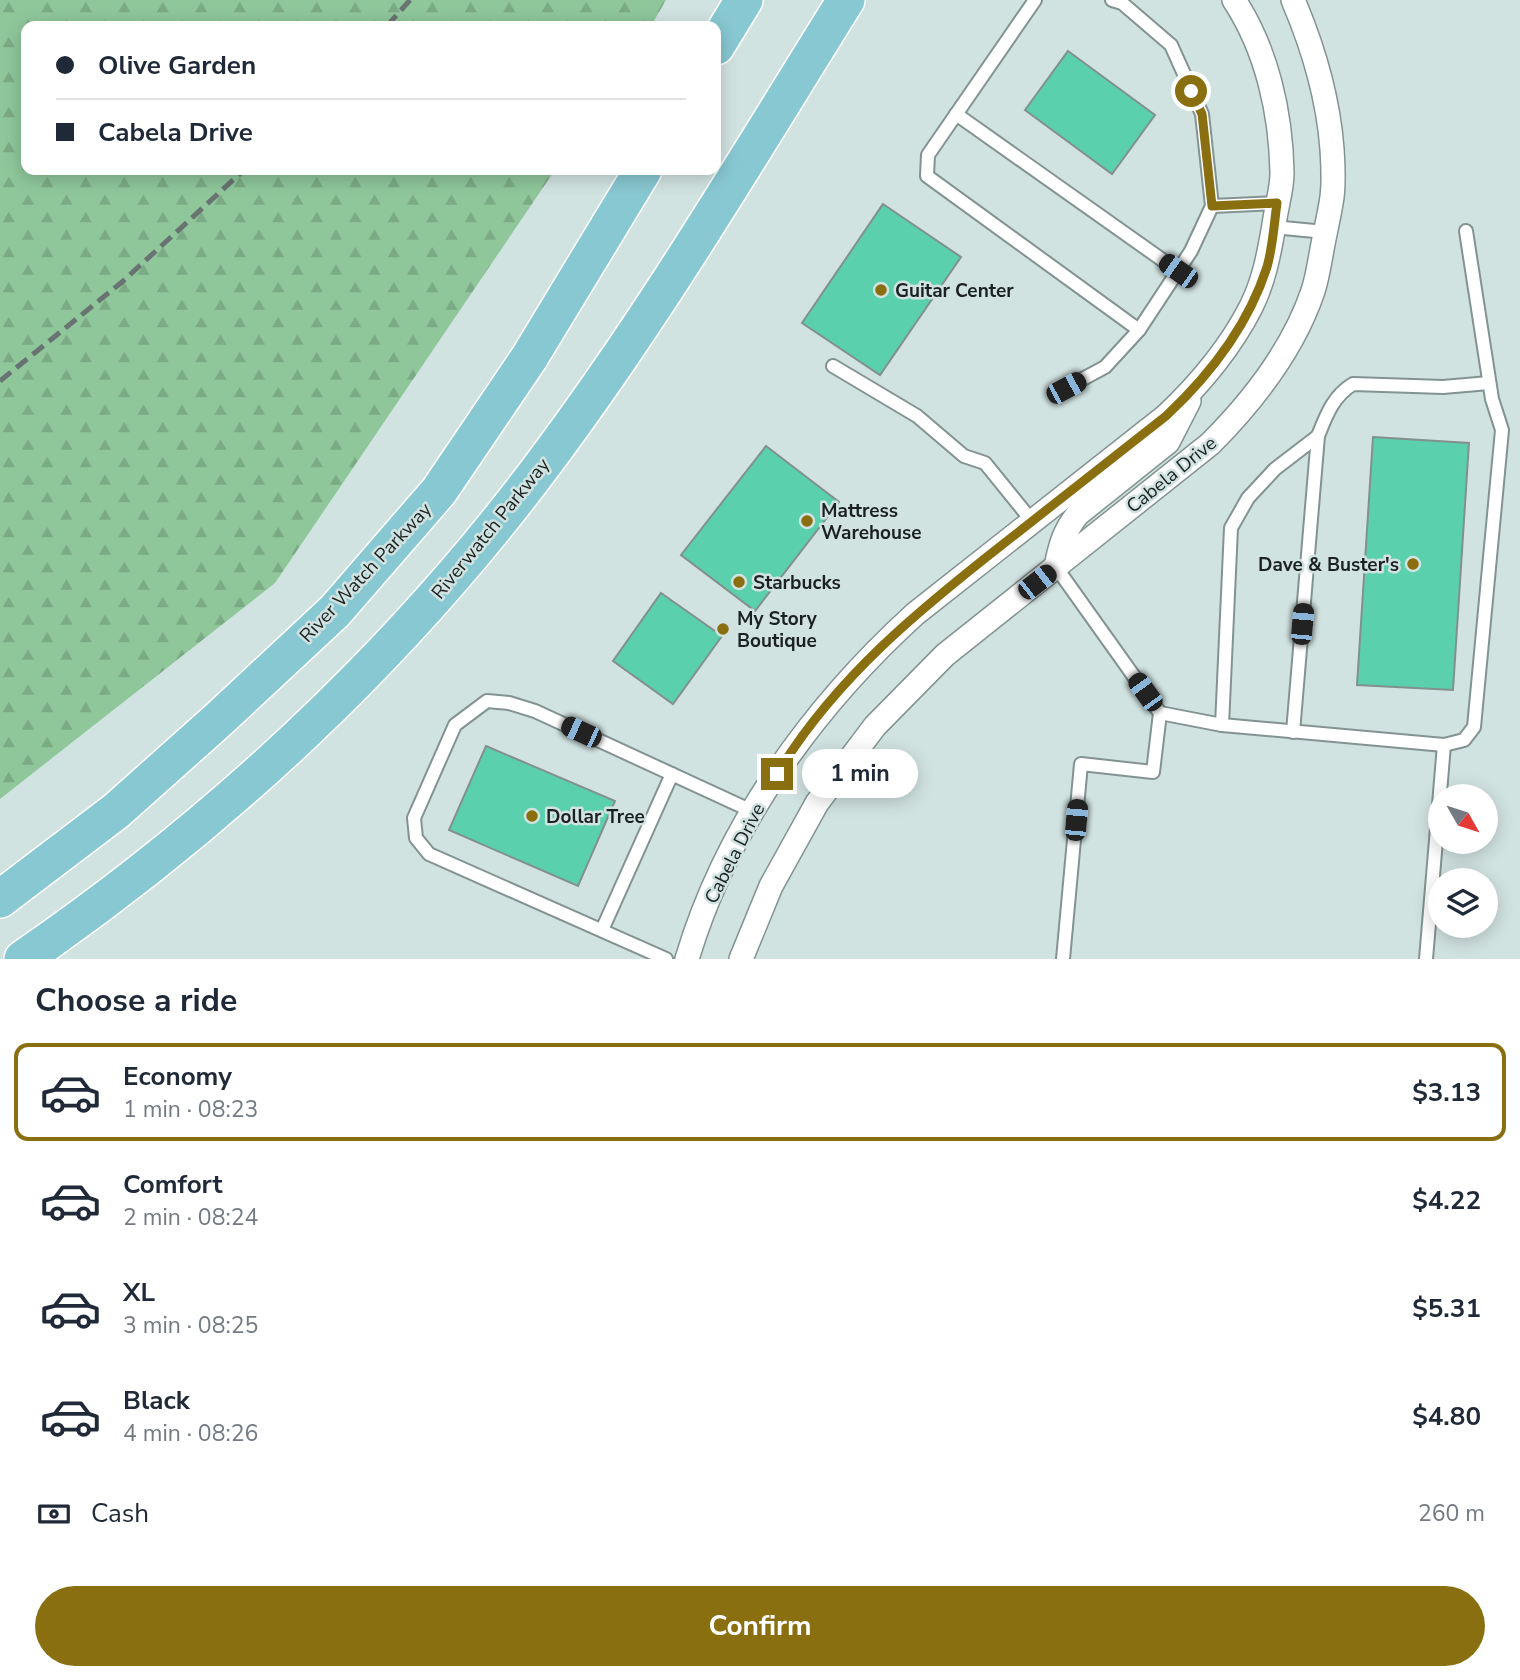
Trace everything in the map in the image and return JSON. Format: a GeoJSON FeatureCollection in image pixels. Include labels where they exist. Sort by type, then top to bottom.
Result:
{"type":"FeatureCollection","features":[{"type":"Feature","properties":{"kind":"main road"},"geometry":{"type":"LineString","coordinates":[[721,38],[744,0]]}},
{"type":"Feature","properties":{"kind":"main road","name":"Riverwatch Parkway"},"geometry":{"type":"LineString","coordinates":[[23,959],[154,862],[259,773],[359,677],[461,565],[540,469],[622,354],[846,0]]}},
{"type":"Feature","properties":{"kind":"main road","name":"River Watch Parkway"},"geometry":{"type":"LineString","coordinates":[[0,899],[116,811],[335,611],[439,491],[529,358],[640,175]]}},
{"type":"Feature","properties":{"kind":"street","name":"Cabela Drive"},"geometry":{"type":"LineString","coordinates":[[687,959],[728,858],[788,755],[817,716],[879,647],[915,614],[1166,416],[1198,386],[1227,349],[1252,306],[1267,265],[1282,175],[1272,89],[1259,48],[1234,0]]}},
{"type":"Feature","properties":{"kind":"street","name":"Cabela Drive"},"geometry":{"type":"LineString","coordinates":[[741,959],[771,886],[817,803],[875,726],[945,655],[1210,444],[1242,412],[1297,330],[1314,289],[1333,194],[1329,118],[1321,75],[1293,0]]}},
{"type":"Feature","properties":{"kind":"street"},"geometry":{"type":"LineString","coordinates":[[1056,568],[1067,527],[1078,514],[1168,442],[1198,386]]}},
{"type":"Feature","properties":{"kind":"lane"},"geometry":{"type":"LineString","coordinates":[[1035,0],[928,155],[926,176],[1139,330]]}},
{"type":"Feature","properties":{"kind":"lane"},"geometry":{"type":"LineString","coordinates":[[1066,388],[1105,367],[1139,330],[1191,251],[1212,206],[1202,114],[1171,45],[1122,3],[1112,0]]}},
{"type":"Feature","properties":{"kind":"lane"},"geometry":{"type":"LineString","coordinates":[[956,114],[1178,271]]}},
{"type":"Feature","properties":{"kind":"lane"},"geometry":{"type":"LineString","coordinates":[[1212,206],[1277,203]]}},
{"type":"Feature","properties":{"kind":"lane"},"geometry":{"type":"LineString","coordinates":[[1273,227],[1325,232]]}},
{"type":"Feature","properties":{"kind":"lane"},"geometry":{"type":"LineString","coordinates":[[1160,713],[1222,725],[1444,745],[1464,740],[1474,727],[1502,430],[1489,383],[1466,231]]}},
{"type":"Feature","properties":{"kind":"lane"},"geometry":{"type":"LineString","coordinates":[[833,366],[917,416],[964,456],[985,463],[1032,521]]}},
{"type":"Feature","properties":{"kind":"lane"},"geometry":{"type":"LineString","coordinates":[[1293,732],[1318,436],[1330,407],[1343,390],[1353,384],[1443,387],[1489,383]]}},
{"type":"Feature","properties":{"kind":"lane"},"geometry":{"type":"LineString","coordinates":[[1222,725],[1231,528],[1248,498],[1275,469],[1318,436]]}},
{"type":"Feature","properties":{"kind":"lane"},"geometry":{"type":"LineString","coordinates":[[1056,568],[1160,713],[1153,772],[1081,764],[1063,959]]}},
{"type":"Feature","properties":{"kind":"lane"},"geometry":{"type":"LineString","coordinates":[[666,959],[429,854],[416,838],[414,817],[455,725],[487,701],[509,703],[535,711],[754,812]]}},
{"type":"Feature","properties":{"kind":"lane"},"geometry":{"type":"LineString","coordinates":[[1426,959],[1444,745]]}},
{"type":"Feature","properties":{"kind":"lane"},"geometry":{"type":"LineString","coordinates":[[602,930],[672,774]]}},
{"type":"Feature","properties":{"kind":"green space"},"geometry":{"type":"Polygon","coordinates":[[[0,0],[666,0],[654,21],[21,21],[21,175],[552,175],[275,583],[0,799],[0,0]]]}},
{"type":"Feature","properties":{"kind":"building"},"geometry":{"type":"Polygon","coordinates":[[[1068,51],[1155,115],[1112,174],[1025,110],[1068,51]]]}},
{"type":"Feature","properties":{"kind":"building","name":"Guitar Center"},"geometry":{"type":"Polygon","coordinates":[[[883,204],[961,257],[880,375],[802,323],[883,204]]]}},
{"type":"Feature","properties":{"kind":"building","name":"Dave & Buster's"},"geometry":{"type":"Polygon","coordinates":[[[1373,437],[1469,443],[1453,690],[1357,685],[1373,437]]]}},
{"type":"Feature","properties":{"kind":"building"},"geometry":{"type":"Polygon","coordinates":[[[766,446],[839,502],[755,611],[681,555],[766,446]]]}},
{"type":"Feature","properties":{"kind":"building"},"geometry":{"type":"Polygon","coordinates":[[[661,593],[722,636],[673,704],[613,661],[661,593]]]}},
{"type":"Feature","properties":{"kind":"building","name":"Dollar Tree"},"geometry":{"type":"Polygon","coordinates":[[[486,746],[615,801],[578,886],[449,830],[486,746]]]}},
{"type":"Feature","properties":{"kind":"railway"},"geometry":{"type":"LineString","coordinates":[[391,21],[410,0]]}},
{"type":"Feature","properties":{"kind":"railway"},"geometry":{"type":"LineString","coordinates":[[0,381],[122,282],[239,175]]}},
{"type":"Feature","properties":{"kind":"place","name":"Guitar Center"},"geometry":{"type":"Point","coordinates":[881,290]}},
{"type":"Feature","properties":{"kind":"place","name":"Mattress Warehouse"},"geometry":{"type":"Point","coordinates":[807,521]}},
{"type":"Feature","properties":{"kind":"place","name":"Dave & Buster's"},"geometry":{"type":"Point","coordinates":[1413,564]}},
{"type":"Feature","properties":{"kind":"place","name":"Starbucks"},"geometry":{"type":"Point","coordinates":[739,582]}},
{"type":"Feature","properties":{"kind":"place","name":"My Story Boutique"},"geometry":{"type":"Point","coordinates":[723,629]}},
{"type":"Feature","properties":{"kind":"place","name":"Dollar Tree"},"geometry":{"type":"Point","coordinates":[532,816]}},
{"type":"Feature","properties":{"kind":"route"},"geometry":{"type":"LineString","coordinates":[[777,774],[817,716],[879,647],[951,585],[1166,416],[1198,386],[1227,349],[1252,306],[1267,265],[1277,203],[1212,206],[1202,114],[1191,91]]}}]}
